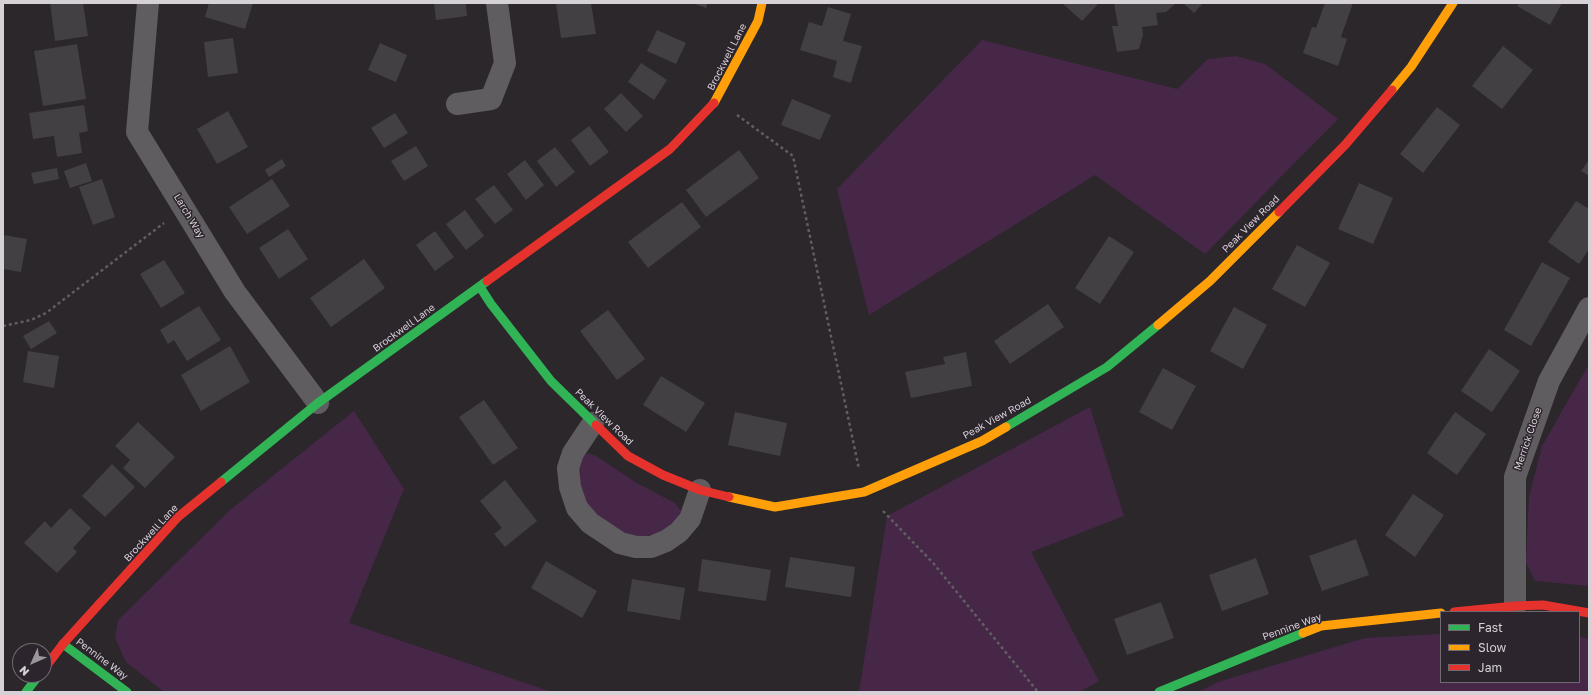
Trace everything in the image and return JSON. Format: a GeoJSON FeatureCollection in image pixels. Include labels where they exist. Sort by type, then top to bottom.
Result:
{"type":"FeatureCollection","features":[{"type":"Feature","properties":{"kind":"street","name":"Larch Way"},"geometry":{"type":"LineString","coordinates":[[148,3],[138,132],[235,292],[318,403]]}},
{"type":"Feature","properties":{"kind":"street"},"geometry":{"type":"LineString","coordinates":[[457,104],[491,98],[506,63],[497,3]]}},
{"type":"Feature","properties":{"kind":"street","name":"Brockwell Lane"},"geometry":{"type":"LineString","coordinates":[[52,658],[63,644],[178,517],[318,403],[670,149],[717,100],[758,21],[762,3]]}},
{"type":"Feature","properties":{"kind":"street","name":"Peak View Road"},"geometry":{"type":"LineString","coordinates":[[480,287],[490,304],[551,381],[628,456],[663,475],[700,490],[775,507],[864,492],[982,441],[1107,367],[1210,281],[1345,146],[1411,67],[1453,3]]}},
{"type":"Feature","properties":{"kind":"street","name":"Merrick Close"},"geometry":{"type":"LineString","coordinates":[[1515,606],[1515,476],[1549,381],[1589,308]]}},
{"type":"Feature","properties":{"kind":"street"},"geometry":{"type":"LineString","coordinates":[[593,423],[573,453],[568,468],[570,487],[577,508],[590,523],[620,543],[636,548],[651,546],[666,541],[679,532],[690,519],[700,490]]}},
{"type":"Feature","properties":{"kind":"street"},"geometry":{"type":"LineString","coordinates":[[1464,611],[1543,605],[1578,611]]}},
{"type":"Feature","properties":{"kind":"street","name":"Pennine Way"},"geometry":{"type":"LineString","coordinates":[[1159,692],[1321,626],[1440,613]]}},
{"type":"Feature","properties":{"kind":"street","name":"Pennine Way"},"geometry":{"type":"LineString","coordinates":[[63,644],[127,692]]}},
{"type":"Feature","properties":{"kind":"street"},"geometry":{"type":"LineString","coordinates":[[26,692],[33,683]]}},
{"type":"Feature","properties":{"kind":"path"},"geometry":{"type":"LineString","coordinates":[[717,100],[793,156],[864,492],[934,564],[1038,692]]}},
{"type":"Feature","properties":{"kind":"path"},"geometry":{"type":"LineString","coordinates":[[3,326],[31,320],[46,313],[184,208]]}},
{"type":"Feature","properties":{"kind":"shaded area"},"geometry":{"type":"Polygon","coordinates":[[[982,40],[1177,89],[1208,59],[1236,56],[1265,64],[1338,119],[1205,254],[1095,175],[869,315],[837,189],[982,40]]]}},
{"type":"Feature","properties":{"kind":"shaded area"},"geometry":{"type":"Polygon","coordinates":[[[1589,364],[1589,586],[1535,581],[1526,562],[1529,497],[1542,446],[1589,364]]]}},
{"type":"Feature","properties":{"kind":"shaded area"},"geometry":{"type":"Polygon","coordinates":[[[1090,407],[1124,516],[1031,552],[1099,681],[1079,692],[859,692],[887,516],[1090,407]]]}},
{"type":"Feature","properties":{"kind":"shaded area"},"geometry":{"type":"Polygon","coordinates":[[[354,411],[404,489],[349,623],[552,692],[164,692],[126,662],[115,638],[118,620],[229,511],[354,411]]]}},
{"type":"Feature","properties":{"kind":"shaded area"},"geometry":{"type":"Polygon","coordinates":[[[588,453],[596,456],[635,482],[675,503],[681,511],[678,519],[658,533],[641,537],[621,532],[587,507],[577,471],[581,458],[588,453]]]}},
{"type":"Feature","properties":{"kind":"shaded area"},"geometry":{"type":"Polygon","coordinates":[[[1440,634],[1440,683],[1580,683],[1580,637],[1589,639],[1589,692],[1198,692],[1218,682],[1365,638],[1440,634]]]}},
{"type":"Feature","properties":{"kind":"building"},"geometry":{"type":"Polygon","coordinates":[[[50,3],[83,3],[88,36],[55,41],[50,3]]]}},
{"type":"Feature","properties":{"kind":"building"},"geometry":{"type":"Polygon","coordinates":[[[209,3],[253,3],[245,29],[205,17],[209,3]]]}},
{"type":"Feature","properties":{"kind":"building"},"geometry":{"type":"Polygon","coordinates":[[[434,3],[466,3],[467,16],[436,20],[434,3]]]}},
{"type":"Feature","properties":{"kind":"building"},"geometry":{"type":"Polygon","coordinates":[[[556,3],[591,3],[596,34],[561,38],[556,3]]]}},
{"type":"Feature","properties":{"kind":"building"},"geometry":{"type":"Polygon","coordinates":[[[692,3],[708,3],[706,8],[692,3]]]}},
{"type":"Feature","properties":{"kind":"building"},"geometry":{"type":"Polygon","coordinates":[[[1062,3],[1099,3],[1082,21],[1062,3]]]}},
{"type":"Feature","properties":{"kind":"building"},"geometry":{"type":"Polygon","coordinates":[[[1114,3],[1176,3],[1166,12],[1156,13],[1158,25],[1142,27],[1143,35],[1139,49],[1117,52],[1112,26],[1118,26],[1114,3]]]}},
{"type":"Feature","properties":{"kind":"building"},"geometry":{"type":"Polygon","coordinates":[[[1183,3],[1203,3],[1194,13],[1183,3]]]}},
{"type":"Feature","properties":{"kind":"building"},"geometry":{"type":"Polygon","coordinates":[[[1325,3],[1353,3],[1341,37],[1347,39],[1338,66],[1303,53],[1312,27],[1316,28],[1325,3]]]}},
{"type":"Feature","properties":{"kind":"building"},"geometry":{"type":"Polygon","coordinates":[[[1519,3],[1562,3],[1550,25],[1517,6],[1519,3]]]}},
{"type":"Feature","properties":{"kind":"building"},"geometry":{"type":"Polygon","coordinates":[[[828,7],[851,14],[843,41],[862,46],[851,83],[833,77],[837,61],[800,50],[809,22],[822,26],[828,7]]]}},
{"type":"Feature","properties":{"kind":"building"},"geometry":{"type":"Polygon","coordinates":[[[657,30],[686,43],[676,64],[647,51],[657,30]]]}},
{"type":"Feature","properties":{"kind":"building"},"geometry":{"type":"Polygon","coordinates":[[[233,38],[238,73],[208,77],[204,42],[233,38]]]}},
{"type":"Feature","properties":{"kind":"building"},"geometry":{"type":"Polygon","coordinates":[[[380,43],[407,55],[396,82],[368,70],[380,43]]]}},
{"type":"Feature","properties":{"kind":"building"},"geometry":{"type":"Polygon","coordinates":[[[77,44],[86,99],[43,106],[34,51],[77,44]]]}},
{"type":"Feature","properties":{"kind":"building"},"geometry":{"type":"Polygon","coordinates":[[[1503,46],[1533,70],[1502,109],[1472,86],[1503,46]]]}},
{"type":"Feature","properties":{"kind":"building"},"geometry":{"type":"Polygon","coordinates":[[[641,63],[667,80],[654,100],[628,82],[641,63]]]}},
{"type":"Feature","properties":{"kind":"building"},"geometry":{"type":"Polygon","coordinates":[[[621,93],[643,116],[626,132],[604,109],[621,93]]]}},
{"type":"Feature","properties":{"kind":"building"},"geometry":{"type":"Polygon","coordinates":[[[792,99],[831,115],[820,140],[781,125],[792,99]]]}},
{"type":"Feature","properties":{"kind":"building"},"geometry":{"type":"Polygon","coordinates":[[[84,105],[88,131],[79,133],[82,153],[57,157],[54,136],[33,139],[29,113],[84,105]]]}},
{"type":"Feature","properties":{"kind":"building"},"geometry":{"type":"Polygon","coordinates":[[[1437,107],[1460,125],[1423,173],[1400,154],[1437,107]]]}},
{"type":"Feature","properties":{"kind":"building"},"geometry":{"type":"Polygon","coordinates":[[[228,111],[248,147],[217,164],[197,129],[228,111]]]}},
{"type":"Feature","properties":{"kind":"building"},"geometry":{"type":"Polygon","coordinates":[[[395,113],[408,133],[384,148],[371,128],[395,113]]]}},
{"type":"Feature","properties":{"kind":"building"},"geometry":{"type":"Polygon","coordinates":[[[589,126],[609,152],[590,166],[571,140],[589,126]]]}},
{"type":"Feature","properties":{"kind":"building"},"geometry":{"type":"Polygon","coordinates":[[[416,146],[428,166],[404,181],[391,161],[416,146]]]}},
{"type":"Feature","properties":{"kind":"building"},"geometry":{"type":"Polygon","coordinates":[[[555,147],[575,172],[556,187],[537,161],[555,147]]]}},
{"type":"Feature","properties":{"kind":"building"},"geometry":{"type":"Polygon","coordinates":[[[739,150],[759,178],[706,217],[686,190],[739,150]]]}},
{"type":"Feature","properties":{"kind":"building"},"geometry":{"type":"Polygon","coordinates":[[[282,159],[286,166],[269,177],[265,170],[282,159]]]}},
{"type":"Feature","properties":{"kind":"building"},"geometry":{"type":"Polygon","coordinates":[[[525,160],[544,185],[526,200],[507,174],[525,160]]]}},
{"type":"Feature","properties":{"kind":"building"},"geometry":{"type":"Polygon","coordinates":[[[1589,160],[1589,176],[1581,171],[1589,160]]]}},
{"type":"Feature","properties":{"kind":"building"},"geometry":{"type":"Polygon","coordinates":[[[86,163],[92,181],[70,188],[64,171],[86,163]]]}},
{"type":"Feature","properties":{"kind":"building"},"geometry":{"type":"Polygon","coordinates":[[[57,168],[59,179],[34,184],[31,173],[57,168]]]}},
{"type":"Feature","properties":{"kind":"building"},"geometry":{"type":"Polygon","coordinates":[[[102,179],[115,217],[93,225],[79,187],[102,179]]]}},
{"type":"Feature","properties":{"kind":"building"},"geometry":{"type":"Polygon","coordinates":[[[272,179],[290,206],[247,234],[229,207],[272,179]]]}},
{"type":"Feature","properties":{"kind":"building"},"geometry":{"type":"Polygon","coordinates":[[[1359,183],[1393,198],[1373,244],[1338,229],[1359,183]]]}},
{"type":"Feature","properties":{"kind":"building"},"geometry":{"type":"Polygon","coordinates":[[[494,185],[513,210],[495,224],[475,199],[494,185]]]}},
{"type":"Feature","properties":{"kind":"building"},"geometry":{"type":"Polygon","coordinates":[[[1576,201],[1589,209],[1589,249],[1579,264],[1548,242],[1576,201]]]}},
{"type":"Feature","properties":{"kind":"building"},"geometry":{"type":"Polygon","coordinates":[[[682,202],[701,227],[648,268],[628,242],[682,202]]]}},
{"type":"Feature","properties":{"kind":"building"},"geometry":{"type":"Polygon","coordinates":[[[465,210],[484,236],[466,250],[446,224],[465,210]]]}},
{"type":"Feature","properties":{"kind":"building"},"geometry":{"type":"Polygon","coordinates":[[[288,229],[308,259],[279,279],[259,248],[288,229]]]}},
{"type":"Feature","properties":{"kind":"building"},"geometry":{"type":"Polygon","coordinates":[[[435,231],[454,257],[435,271],[416,245],[435,231]]]}},
{"type":"Feature","properties":{"kind":"building"},"geometry":{"type":"Polygon","coordinates":[[[3,235],[27,239],[21,272],[3,269],[3,235]]]}},
{"type":"Feature","properties":{"kind":"building"},"geometry":{"type":"Polygon","coordinates":[[[1109,236],[1134,252],[1100,304],[1075,288],[1109,236]]]}},
{"type":"Feature","properties":{"kind":"building"},"geometry":{"type":"Polygon","coordinates":[[[1297,245],[1330,263],[1305,307],[1272,289],[1297,245]]]}},
{"type":"Feature","properties":{"kind":"building"},"geometry":{"type":"Polygon","coordinates":[[[364,259],[385,288],[331,327],[310,298],[364,259]]]}},
{"type":"Feature","properties":{"kind":"building"},"geometry":{"type":"Polygon","coordinates":[[[164,260],[185,293],[161,308],[140,274],[164,260]]]}},
{"type":"Feature","properties":{"kind":"building"},"geometry":{"type":"Polygon","coordinates":[[[1542,262],[1570,278],[1531,346],[1504,330],[1542,262]]]}},
{"type":"Feature","properties":{"kind":"building"},"geometry":{"type":"Polygon","coordinates":[[[1048,304],[1064,327],[1010,364],[994,341],[1048,304]]]}},
{"type":"Feature","properties":{"kind":"building"},"geometry":{"type":"Polygon","coordinates":[[[199,306],[221,340],[187,361],[174,340],[168,344],[160,330],[199,306]]]}},
{"type":"Feature","properties":{"kind":"building"},"geometry":{"type":"Polygon","coordinates":[[[1234,307],[1267,325],[1243,369],[1210,351],[1234,307]]]}},
{"type":"Feature","properties":{"kind":"building"},"geometry":{"type":"Polygon","coordinates":[[[608,310],[645,359],[617,380],[580,331],[608,310]]]}},
{"type":"Feature","properties":{"kind":"building"},"geometry":{"type":"Polygon","coordinates":[[[49,321],[57,333],[31,349],[23,336],[49,321]]]}},
{"type":"Feature","properties":{"kind":"building"},"geometry":{"type":"Polygon","coordinates":[[[230,346],[250,382],[201,411],[181,375],[230,346]]]}},
{"type":"Feature","properties":{"kind":"building"},"geometry":{"type":"Polygon","coordinates":[[[1489,349],[1520,371],[1492,412],[1461,391],[1489,349]]]}},
{"type":"Feature","properties":{"kind":"building"},"geometry":{"type":"Polygon","coordinates":[[[28,351],[59,356],[54,388],[23,382],[28,351]]]}},
{"type":"Feature","properties":{"kind":"building"},"geometry":{"type":"Polygon","coordinates":[[[966,352],[972,386],[911,398],[905,372],[945,364],[943,357],[966,352]]]}},
{"type":"Feature","properties":{"kind":"building"},"geometry":{"type":"Polygon","coordinates":[[[1163,368],[1196,386],[1172,430],[1139,412],[1163,368]]]}},
{"type":"Feature","properties":{"kind":"building"},"geometry":{"type":"Polygon","coordinates":[[[661,376],[705,403],[686,432],[643,405],[661,376]]]}},
{"type":"Feature","properties":{"kind":"building"},"geometry":{"type":"Polygon","coordinates":[[[484,400],[518,448],[493,465],[459,417],[484,400]]]}},
{"type":"Feature","properties":{"kind":"building"},"geometry":{"type":"Polygon","coordinates":[[[735,412],[787,423],[780,456],[728,445],[735,412]]]}},
{"type":"Feature","properties":{"kind":"building"},"geometry":{"type":"Polygon","coordinates":[[[1455,412],[1486,434],[1457,475],[1427,453],[1455,412]]]}},
{"type":"Feature","properties":{"kind":"building"},"geometry":{"type":"Polygon","coordinates":[[[138,422],[175,457],[145,488],[123,468],[130,460],[115,446],[138,422]]]}},
{"type":"Feature","properties":{"kind":"building"},"geometry":{"type":"Polygon","coordinates":[[[112,464],[135,487],[105,517],[82,496],[112,464]]]}},
{"type":"Feature","properties":{"kind":"building"},"geometry":{"type":"Polygon","coordinates":[[[505,480],[537,521],[505,547],[494,534],[502,528],[480,501],[505,480]]]}},
{"type":"Feature","properties":{"kind":"building"},"geometry":{"type":"Polygon","coordinates":[[[1413,494],[1444,515],[1415,557],[1385,535],[1413,494]]]}},
{"type":"Feature","properties":{"kind":"building"},"geometry":{"type":"Polygon","coordinates":[[[70,508],[91,528],[73,548],[77,552],[57,573],[24,543],[45,521],[51,528],[70,508]]]}},
{"type":"Feature","properties":{"kind":"building"},"geometry":{"type":"Polygon","coordinates":[[[1356,539],[1369,575],[1322,591],[1309,556],[1356,539]]]}},
{"type":"Feature","properties":{"kind":"building"},"geometry":{"type":"Polygon","coordinates":[[[790,557],[855,567],[851,597],[785,587],[790,557]]]}},
{"type":"Feature","properties":{"kind":"building"},"geometry":{"type":"Polygon","coordinates":[[[1256,558],[1269,594],[1222,611],[1209,575],[1256,558]]]}},
{"type":"Feature","properties":{"kind":"building"},"geometry":{"type":"Polygon","coordinates":[[[702,559],[771,570],[766,601],[698,591],[702,559]]]}},
{"type":"Feature","properties":{"kind":"building"},"geometry":{"type":"Polygon","coordinates":[[[546,561],[597,591],[582,618],[531,588],[546,561]]]}},
{"type":"Feature","properties":{"kind":"building"},"geometry":{"type":"Polygon","coordinates":[[[632,579],[685,588],[680,620],[627,611],[632,579]]]}},
{"type":"Feature","properties":{"kind":"building"},"geometry":{"type":"Polygon","coordinates":[[[1161,602],[1174,638],[1127,655],[1114,619],[1161,602]]]}},
{"type":"Feature","properties":{"kind":"traffic: fast"},"geometry":{"type":"LineString","coordinates":[[221,482],[318,403],[487,281]]}},
{"type":"Feature","properties":{"kind":"traffic: fast"},"geometry":{"type":"LineString","coordinates":[[480,287],[491,304],[551,381],[596,425]]}},
{"type":"Feature","properties":{"kind":"traffic: fast"},"geometry":{"type":"LineString","coordinates":[[1006,427],[1107,367],[1158,325]]}},
{"type":"Feature","properties":{"kind":"traffic: fast"},"geometry":{"type":"LineString","coordinates":[[1159,692],[1303,633]]}},
{"type":"Feature","properties":{"kind":"traffic: fast"},"geometry":{"type":"LineString","coordinates":[[63,644],[127,692]]}},
{"type":"Feature","properties":{"kind":"traffic: fast"},"geometry":{"type":"LineString","coordinates":[[26,692],[33,683]]}},
{"type":"Feature","properties":{"kind":"traffic: slow"},"geometry":{"type":"LineString","coordinates":[[714,103],[758,21],[762,3]]}},
{"type":"Feature","properties":{"kind":"traffic: slow"},"geometry":{"type":"LineString","coordinates":[[1392,90],[1411,67],[1453,3]]}},
{"type":"Feature","properties":{"kind":"traffic: slow"},"geometry":{"type":"LineString","coordinates":[[1158,325],[1210,281],[1279,212]]}},
{"type":"Feature","properties":{"kind":"traffic: slow"},"geometry":{"type":"LineString","coordinates":[[729,497],[775,507],[864,492],[982,441],[1006,427]]}},
{"type":"Feature","properties":{"kind":"traffic: slow"},"geometry":{"type":"LineString","coordinates":[[1303,633],[1321,626],[1440,613]]}},
{"type":"Feature","properties":{"kind":"traffic: jam"},"geometry":{"type":"LineString","coordinates":[[1279,212],[1345,145],[1392,90]]}},
{"type":"Feature","properties":{"kind":"traffic: jam"},"geometry":{"type":"LineString","coordinates":[[487,281],[670,149],[714,103]]}},
{"type":"Feature","properties":{"kind":"traffic: jam"},"geometry":{"type":"LineString","coordinates":[[596,425],[628,456],[663,475],[700,490],[729,497]]}},
{"type":"Feature","properties":{"kind":"traffic: jam"},"geometry":{"type":"LineString","coordinates":[[52,658],[63,644],[178,517],[221,482]]}},
{"type":"Feature","properties":{"kind":"traffic: jam"},"geometry":{"type":"LineString","coordinates":[[1464,611],[1543,605],[1578,611]]}},
{"type":"Feature","properties":{"kind":"traffic: jam"},"geometry":{"type":"LineString","coordinates":[[1580,611],[1589,613]]}}]}
